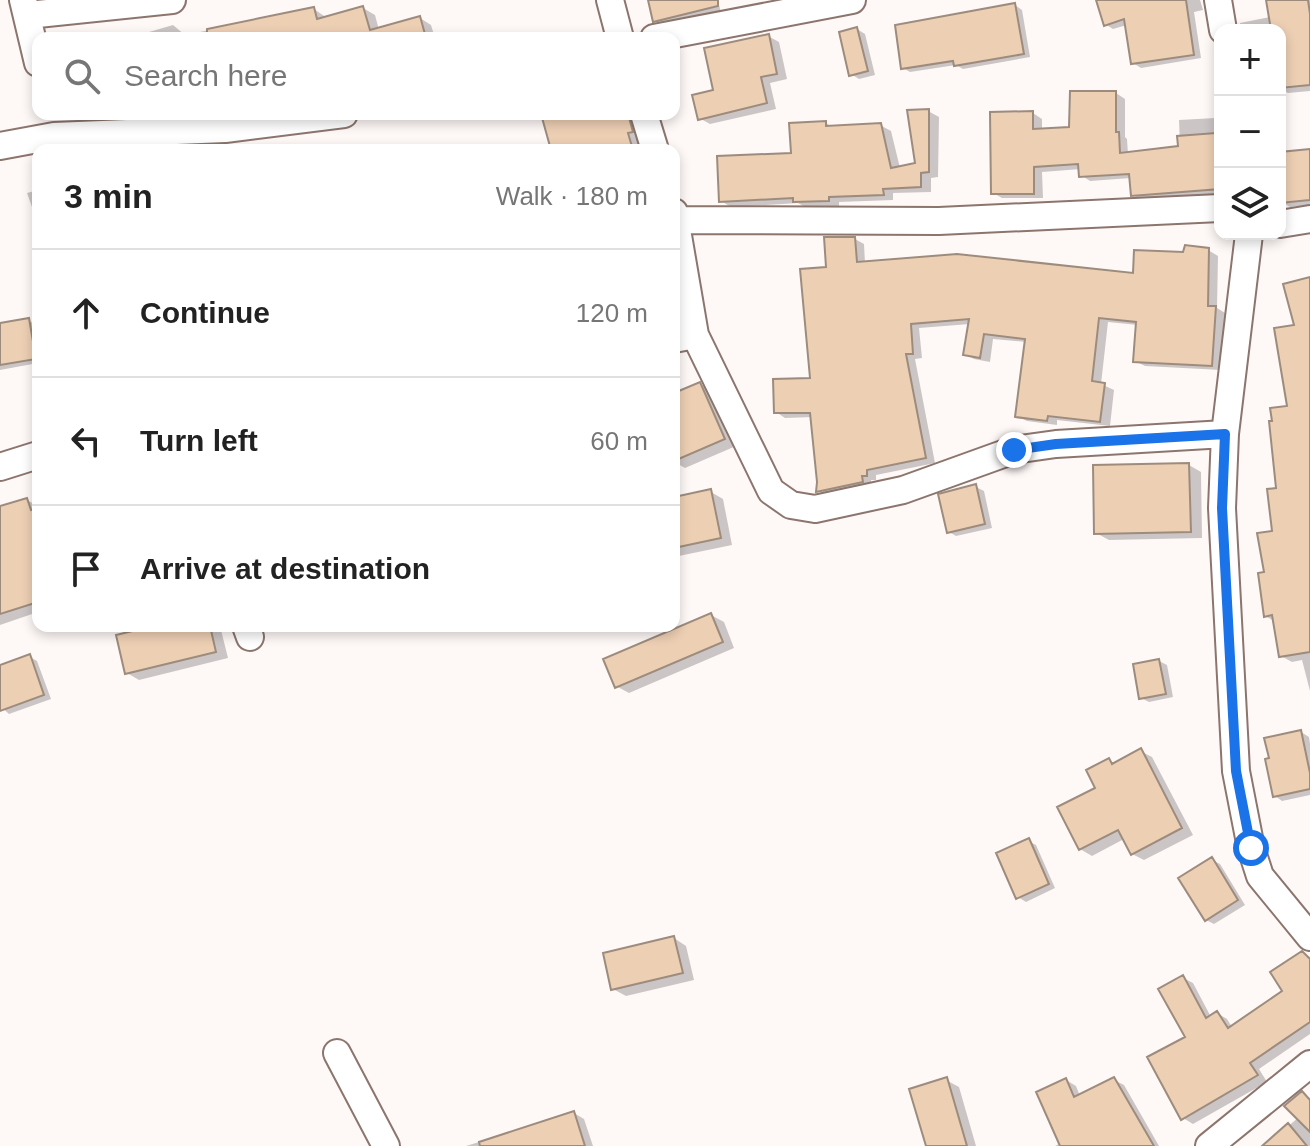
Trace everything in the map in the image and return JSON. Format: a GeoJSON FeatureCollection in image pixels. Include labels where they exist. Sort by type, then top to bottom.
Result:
{"type":"FeatureCollection","features":[{"type":"Feature","properties":{"kind":"street"},"geometry":{"type":"LineString","coordinates":[[32,38],[25,8],[172,0]]}},
{"type":"Feature","properties":{"kind":"street"},"geometry":{"type":"LineString","coordinates":[[610,0],[618,32]]}},
{"type":"Feature","properties":{"kind":"street"},"geometry":{"type":"LineString","coordinates":[[680,33],[852,0]]}},
{"type":"Feature","properties":{"kind":"street"},"geometry":{"type":"LineString","coordinates":[[1218,0],[1222,24]]}},
{"type":"Feature","properties":{"kind":"street"},"geometry":{"type":"LineString","coordinates":[[0,146],[52,125],[228,139],[316,120]]}},
{"type":"Feature","properties":{"kind":"street"},"geometry":{"type":"LineString","coordinates":[[646,120],[653,144]]}},
{"type":"Feature","properties":{"kind":"street"},"geometry":{"type":"LineString","coordinates":[[680,216],[939,221],[1214,208]]}},
{"type":"Feature","properties":{"kind":"street"},"geometry":{"type":"LineString","coordinates":[[1286,223],[1310,219]]}},
{"type":"Feature","properties":{"kind":"street"},"geometry":{"type":"LineString","coordinates":[[1248,240],[1225,434],[1222,508],[1236,771],[1251,848],[1260,876],[1310,937]]}},
{"type":"Feature","properties":{"kind":"street"},"geometry":{"type":"LineString","coordinates":[[680,283],[684,337],[771,491],[791,505],[815,509],[903,490],[1014,450],[1056,444],[1225,434]]}},
{"type":"Feature","properties":{"kind":"street"},"geometry":{"type":"LineString","coordinates":[[0,467],[32,457]]}},
{"type":"Feature","properties":{"kind":"street"},"geometry":{"type":"LineString","coordinates":[[337,1053],[386,1146]]}},
{"type":"Feature","properties":{"kind":"street"},"geometry":{"type":"LineString","coordinates":[[1209,1146],[1310,1064]]}},
{"type":"Feature","properties":{"kind":"building"},"geometry":{"type":"Polygon","coordinates":[[[648,0],[718,0],[718,6],[653,22],[648,0]]]}},
{"type":"Feature","properties":{"kind":"building"},"geometry":{"type":"Polygon","coordinates":[[[1096,0],[1186,0],[1194,55],[1131,64],[1124,19],[1104,26],[1096,0]]]}},
{"type":"Feature","properties":{"kind":"building"},"geometry":{"type":"Polygon","coordinates":[[[1266,0],[1308,0],[1310,85],[1286,87],[1286,24],[1270,24],[1266,0]]]}},
{"type":"Feature","properties":{"kind":"building"},"geometry":{"type":"Polygon","coordinates":[[[1015,3],[1024,54],[954,66],[953,61],[901,69],[895,25],[1015,3]]]}},
{"type":"Feature","properties":{"kind":"building"},"geometry":{"type":"Polygon","coordinates":[[[363,6],[370,30],[420,16],[424,32],[207,32],[207,29],[314,7],[317,19],[363,6]]]}},
{"type":"Feature","properties":{"kind":"building"},"geometry":{"type":"Polygon","coordinates":[[[857,27],[868,71],[849,76],[839,32],[857,27]]]}},
{"type":"Feature","properties":{"kind":"building"},"geometry":{"type":"Polygon","coordinates":[[[769,34],[777,74],[761,77],[767,103],[698,120],[692,95],[713,90],[704,48],[769,34]]]}},
{"type":"Feature","properties":{"kind":"building"},"geometry":{"type":"Polygon","coordinates":[[[1070,91],[1116,91],[1116,132],[1119,132],[1120,153],[1178,146],[1177,136],[1214,133],[1214,189],[1131,196],[1129,174],[1079,177],[1078,164],[1034,167],[1034,194],[991,194],[990,112],[1033,111],[1033,129],[1069,127],[1070,91]]]}},
{"type":"Feature","properties":{"kind":"building"},"geometry":{"type":"Polygon","coordinates":[[[929,109],[929,172],[921,173],[921,187],[883,189],[884,195],[829,197],[829,201],[793,202],[793,198],[719,202],[717,156],[791,153],[789,123],[826,121],[826,126],[881,123],[891,168],[915,163],[907,110],[929,109]]]}},
{"type":"Feature","properties":{"kind":"building"},"geometry":{"type":"Polygon","coordinates":[[[543,120],[630,120],[633,132],[628,133],[631,144],[549,144],[543,120]]]}},
{"type":"Feature","properties":{"kind":"building"},"geometry":{"type":"Polygon","coordinates":[[[1310,149],[1310,200],[1286,202],[1286,151],[1310,149]]]}},
{"type":"Feature","properties":{"kind":"building"},"geometry":{"type":"Polygon","coordinates":[[[824,237],[855,237],[857,262],[957,254],[1133,273],[1134,250],[1183,252],[1185,245],[1209,248],[1208,306],[1216,306],[1212,366],[1133,362],[1136,322],[1099,318],[1092,381],[1105,383],[1100,422],[1048,416],[1047,421],[1015,417],[1025,339],[984,334],[980,358],[963,355],[969,319],[911,324],[913,354],[906,354],[926,458],[867,470],[867,476],[862,476],[863,482],[816,492],[810,413],[774,413],[773,379],[810,378],[800,269],[826,267],[824,237]]]}},
{"type":"Feature","properties":{"kind":"building"},"geometry":{"type":"Polygon","coordinates":[[[1310,277],[1310,652],[1279,657],[1272,615],[1264,617],[1258,573],[1264,572],[1257,533],[1272,531],[1267,489],[1276,488],[1270,408],[1287,406],[1274,328],[1294,325],[1283,284],[1310,277]]]}},
{"type":"Feature","properties":{"kind":"building"},"geometry":{"type":"Polygon","coordinates":[[[29,318],[32,360],[0,365],[0,323],[29,318]]]}},
{"type":"Feature","properties":{"kind":"building"},"geometry":{"type":"Polygon","coordinates":[[[700,382],[725,439],[680,458],[680,390],[700,382]]]}},
{"type":"Feature","properties":{"kind":"building"},"geometry":{"type":"Polygon","coordinates":[[[1189,463],[1191,532],[1094,534],[1093,465],[1189,463]]]}},
{"type":"Feature","properties":{"kind":"building"},"geometry":{"type":"Polygon","coordinates":[[[976,484],[985,524],[947,533],[938,494],[976,484]]]}},
{"type":"Feature","properties":{"kind":"building"},"geometry":{"type":"Polygon","coordinates":[[[711,489],[721,538],[680,547],[680,496],[711,489]]]}},
{"type":"Feature","properties":{"kind":"building"},"geometry":{"type":"Polygon","coordinates":[[[27,498],[32,510],[32,604],[0,614],[0,506],[27,498]]]}},
{"type":"Feature","properties":{"kind":"building"},"geometry":{"type":"Polygon","coordinates":[[[711,613],[723,642],[615,688],[603,659],[666,632],[680,632],[680,626],[711,613]]]}},
{"type":"Feature","properties":{"kind":"building"},"geometry":{"type":"Polygon","coordinates":[[[128,632],[211,632],[216,652],[125,674],[116,635],[128,632]]]}},
{"type":"Feature","properties":{"kind":"building"},"geometry":{"type":"Polygon","coordinates":[[[30,654],[44,695],[0,711],[0,665],[30,654]]]}},
{"type":"Feature","properties":{"kind":"building"},"geometry":{"type":"Polygon","coordinates":[[[1159,659],[1166,694],[1139,699],[1133,664],[1159,659]]]}},
{"type":"Feature","properties":{"kind":"building"},"geometry":{"type":"Polygon","coordinates":[[[1301,730],[1310,773],[1310,789],[1273,797],[1264,738],[1301,730]]]}},
{"type":"Feature","properties":{"kind":"building"},"geometry":{"type":"Polygon","coordinates":[[[1141,748],[1182,828],[1131,855],[1118,830],[1079,850],[1057,807],[1095,788],[1086,770],[1109,758],[1112,764],[1141,748]]]}},
{"type":"Feature","properties":{"kind":"building"},"geometry":{"type":"Polygon","coordinates":[[[1029,838],[1049,884],[1016,899],[996,853],[1029,838]]]}},
{"type":"Feature","properties":{"kind":"building"},"geometry":{"type":"Polygon","coordinates":[[[1212,857],[1238,900],[1205,921],[1178,878],[1212,857]]]}},
{"type":"Feature","properties":{"kind":"building"},"geometry":{"type":"Polygon","coordinates":[[[674,936],[683,973],[611,990],[603,953],[674,936]]]}},
{"type":"Feature","properties":{"kind":"building"},"geometry":{"type":"Polygon","coordinates":[[[1302,951],[1310,959],[1310,1022],[1250,1063],[1258,1075],[1181,1120],[1147,1057],[1185,1037],[1158,989],[1183,975],[1206,1018],[1217,1011],[1228,1028],[1282,991],[1270,972],[1302,951]]]}},
{"type":"Feature","properties":{"kind":"building"},"geometry":{"type":"Polygon","coordinates":[[[947,1077],[967,1146],[926,1146],[909,1089],[947,1077]]]}},
{"type":"Feature","properties":{"kind":"building"},"geometry":{"type":"Polygon","coordinates":[[[1114,1077],[1154,1146],[1060,1146],[1036,1092],[1066,1078],[1074,1097],[1114,1077]]]}},
{"type":"Feature","properties":{"kind":"building"},"geometry":{"type":"Polygon","coordinates":[[[1302,1091],[1310,1100],[1310,1132],[1284,1106],[1302,1091]]]}},
{"type":"Feature","properties":{"kind":"building"},"geometry":{"type":"Polygon","coordinates":[[[574,1111],[585,1146],[480,1146],[479,1142],[574,1111]]]}},
{"type":"Feature","properties":{"kind":"building"},"geometry":{"type":"Polygon","coordinates":[[[1288,1123],[1307,1146],[1262,1146],[1288,1123]]]}},
{"type":"Feature","properties":{"kind":"route"},"geometry":{"type":"LineString","coordinates":[[1014,450],[1056,444],[1225,434],[1222,508],[1236,771],[1251,848]]}}]}
